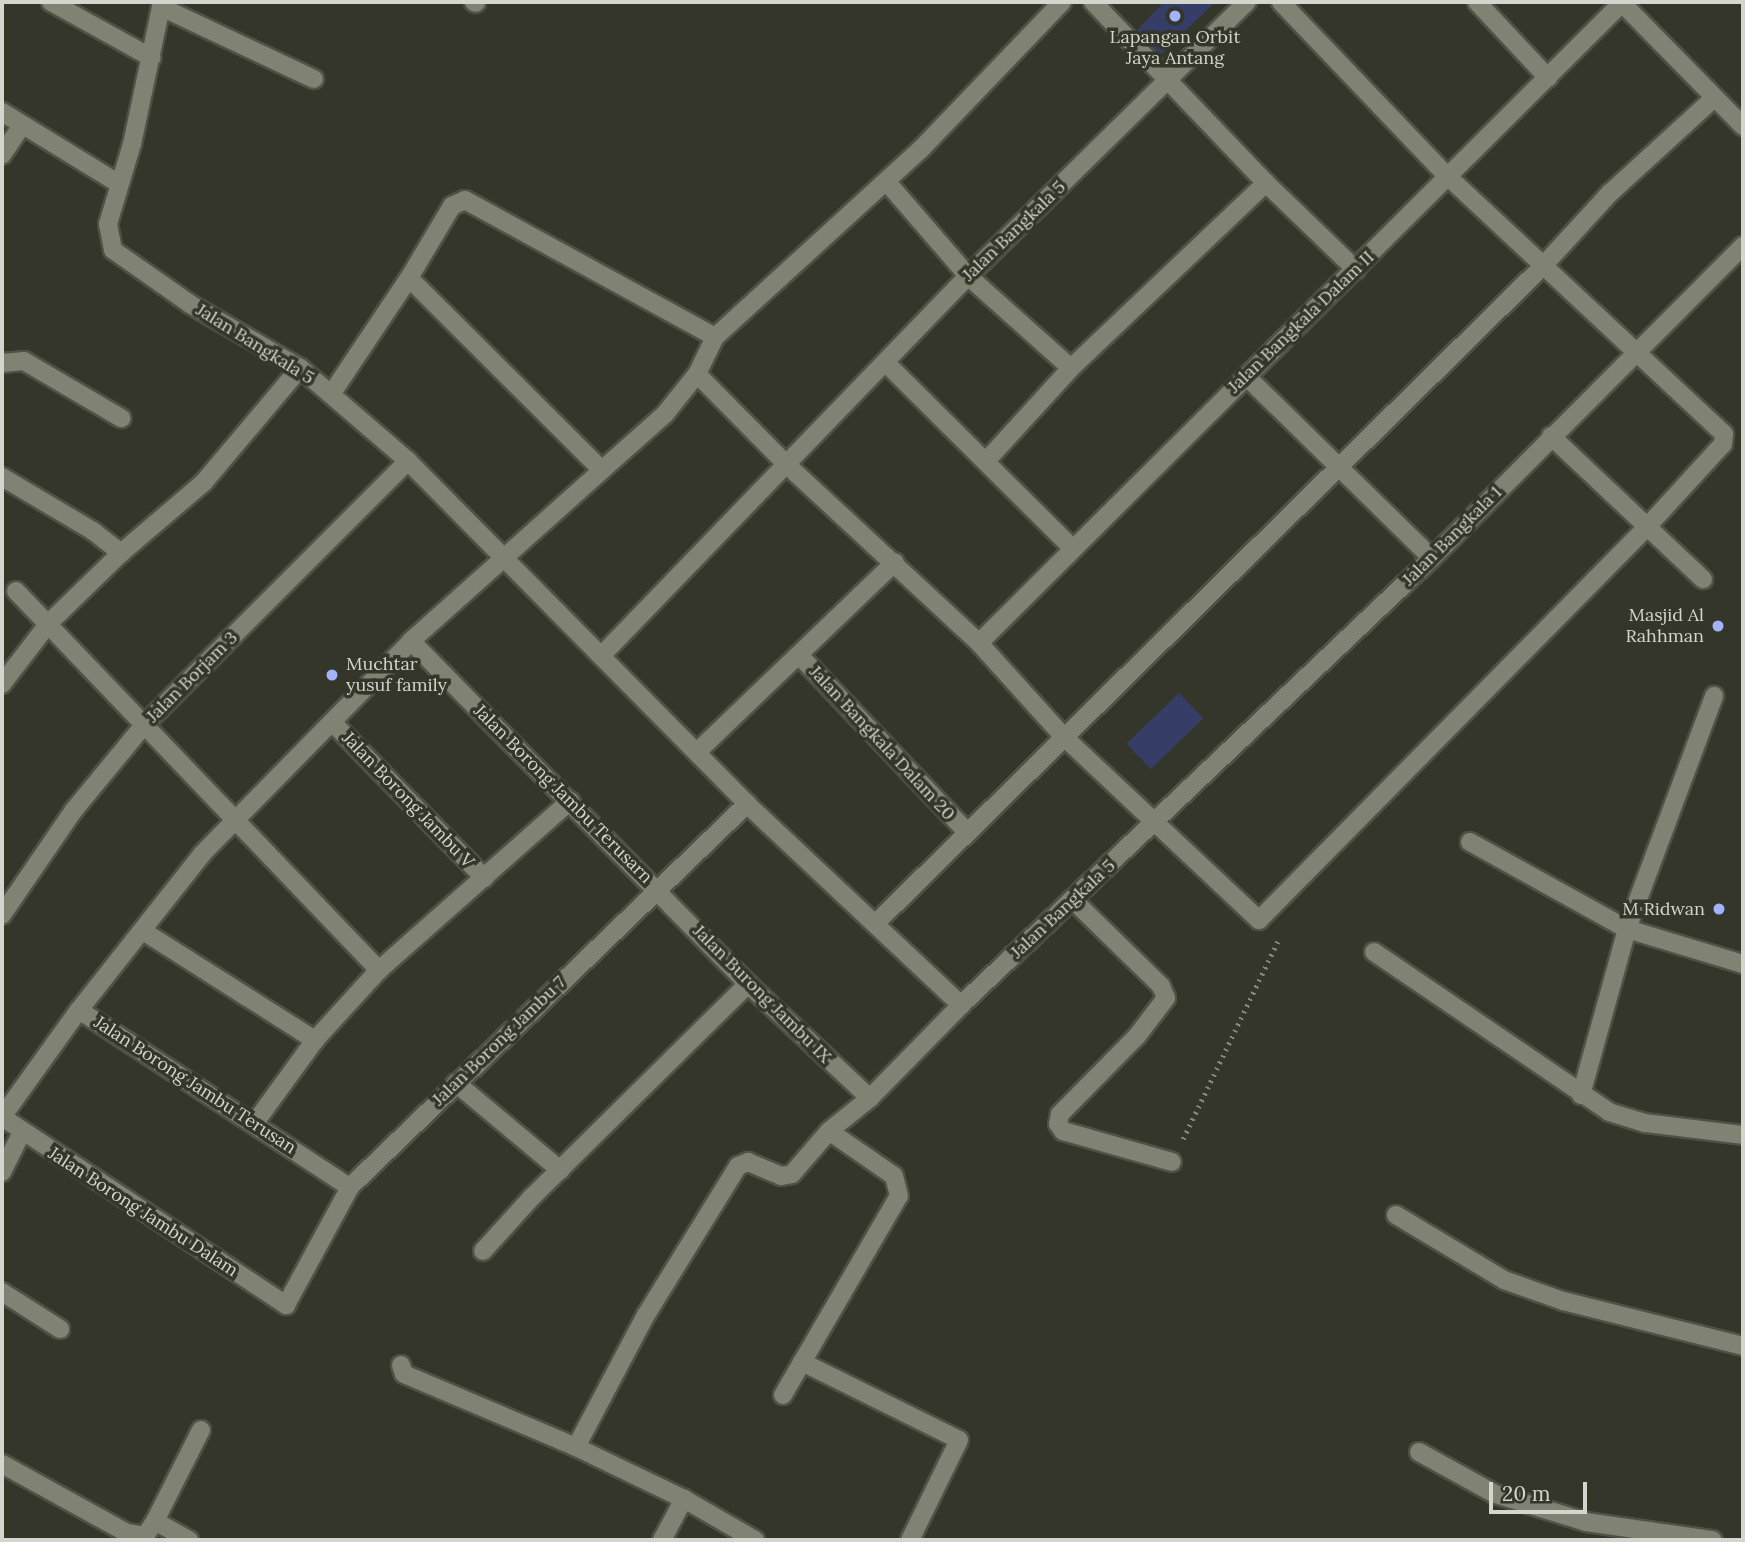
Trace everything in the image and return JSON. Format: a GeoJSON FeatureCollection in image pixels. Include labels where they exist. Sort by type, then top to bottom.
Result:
{"type":"FeatureCollection","features":[{"type":"Feature","properties":{"kind":"street"},"geometry":{"type":"LineString","coordinates":[[51,2],[152,58]]}},
{"type":"Feature","properties":{"kind":"street"},"geometry":{"type":"LineString","coordinates":[[79,1010],[233,820],[411,641],[665,414],[697,374],[716,337],[886,181],[1062,2]]}},
{"type":"Feature","properties":{"kind":"street"},"geometry":{"type":"LineString","coordinates":[[1093,2],[1266,183],[1356,270]]}},
{"type":"Feature","properties":{"kind":"street","name":"Jalan Bangkala 5"},"geometry":{"type":"LineString","coordinates":[[601,656],[968,276],[1247,2]]}},
{"type":"Feature","properties":{"kind":"street"},"geometry":{"type":"LineString","coordinates":[[697,374],[786,464],[895,562],[979,643],[1063,736],[1259,920],[1646,528],[1723,444],[1724,434],[1637,356],[1448,177],[1281,2]]}},
{"type":"Feature","properties":{"kind":"street"},"geometry":{"type":"LineString","coordinates":[[1477,2],[1548,78]]}},
{"type":"Feature","properties":{"kind":"street"},"geometry":{"type":"LineString","coordinates":[[1623,2],[1743,126]]}},
{"type":"Feature","properties":{"kind":"street","name":"Jalan Bangkala Dalam II"},"geometry":{"type":"LineString","coordinates":[[979,643],[1623,2]]}},
{"type":"Feature","properties":{"kind":"street"},"geometry":{"type":"LineString","coordinates":[[162,4],[314,79]]}},
{"type":"Feature","properties":{"kind":"street","name":"Jalan Bangkala 5"},"geometry":{"type":"LineString","coordinates":[[162,4],[152,58],[118,183],[108,234],[109,243],[120,257],[300,368],[332,393],[408,461],[747,804],[961,1005],[1156,822]]}},
{"type":"Feature","properties":{"kind":"street"},"geometry":{"type":"LineString","coordinates":[[875,925],[965,831],[1543,266],[1610,193],[1714,98]]}},
{"type":"Feature","properties":{"kind":"street"},"geometry":{"type":"LineString","coordinates":[[2,112],[118,183]]}},
{"type":"Feature","properties":{"kind":"street"},"geometry":{"type":"LineString","coordinates":[[2,155],[22,125]]}},
{"type":"Feature","properties":{"kind":"street"},"geometry":{"type":"LineString","coordinates":[[886,181],[968,276],[1071,368]]}},
{"type":"Feature","properties":{"kind":"street"},"geometry":{"type":"LineString","coordinates":[[988,459],[1071,368],[1266,183]]}},
{"type":"Feature","properties":{"kind":"street"},"geometry":{"type":"LineString","coordinates":[[332,393],[409,278],[452,206],[465,200],[716,337]]}},
{"type":"Feature","properties":{"kind":"street","name":"Jalan Bangkala 1"},"geometry":{"type":"LineString","coordinates":[[1156,822],[1432,558],[1551,436],[1637,356],[1743,246]]}},
{"type":"Feature","properties":{"kind":"street"},"geometry":{"type":"LineString","coordinates":[[409,278],[602,470]]}},
{"type":"Feature","properties":{"kind":"street"},"geometry":{"type":"LineString","coordinates":[[2,363],[24,361],[121,418]]}},
{"type":"Feature","properties":{"kind":"street"},"geometry":{"type":"LineString","coordinates":[[885,362],[988,459],[1073,548]]}},
{"type":"Feature","properties":{"kind":"street"},"geometry":{"type":"LineString","coordinates":[[2,684],[8,664],[121,553],[204,482],[300,368]]}},
{"type":"Feature","properties":{"kind":"street"},"geometry":{"type":"LineString","coordinates":[[1246,376],[1339,463],[1432,558]]}},
{"type":"Feature","properties":{"kind":"street"},"geometry":{"type":"LineString","coordinates":[[1551,436],[1703,579]]}},
{"type":"Feature","properties":{"kind":"street","name":"Jalan Borjam 3"},"geometry":{"type":"LineString","coordinates":[[2,915],[74,810],[145,724],[408,461]]}},
{"type":"Feature","properties":{"kind":"street"},"geometry":{"type":"LineString","coordinates":[[2,477],[93,531],[121,553]]}},
{"type":"Feature","properties":{"kind":"street"},"geometry":{"type":"LineString","coordinates":[[697,752],[895,562]]}},
{"type":"Feature","properties":{"kind":"street"},"geometry":{"type":"LineString","coordinates":[[16,591],[379,971]]}},
{"type":"Feature","properties":{"kind":"street","name":"Jalan Borong Jambu Terusarn"},"geometry":{"type":"LineString","coordinates":[[411,641],[657,888]]}},
{"type":"Feature","properties":{"kind":"street","name":"Jalan Bangkala Dalam 20"},"geometry":{"type":"LineString","coordinates":[[799,655],[965,831]]}},
{"type":"Feature","properties":{"kind":"street"},"geometry":{"type":"LineString","coordinates":[[1581,1095],[1627,929],[1714,696]]}},
{"type":"Feature","properties":{"kind":"street","name":"Jalan Borong Jambu V"},"geometry":{"type":"LineString","coordinates":[[332,722],[484,878]]}},
{"type":"Feature","properties":{"kind":"street"},"geometry":{"type":"LineString","coordinates":[[254,1124],[315,1041],[379,971],[570,801]]}},
{"type":"Feature","properties":{"kind":"street","name":"Jalan Borong Jambu 7"},"geometry":{"type":"LineString","coordinates":[[286,1305],[350,1187],[747,804]]}},
{"type":"Feature","properties":{"kind":"street"},"geometry":{"type":"LineString","coordinates":[[1470,842],[1627,929],[1743,964]]}},
{"type":"Feature","properties":{"kind":"street","name":"Jalan Burong Jambu IX"},"geometry":{"type":"LineString","coordinates":[[657,888],[748,984],[870,1098]]}},
{"type":"Feature","properties":{"kind":"street"},"geometry":{"type":"LineString","coordinates":[[1073,900],[1161,986],[1166,998],[1137,1036],[1060,1114],[1058,1124],[1063,1131],[1172,1162]]}},
{"type":"Feature","properties":{"kind":"street"},"geometry":{"type":"LineString","coordinates":[[142,931],[315,1041]]}},
{"type":"Feature","properties":{"kind":"street"},"geometry":{"type":"LineString","coordinates":[[1374,952],[1609,1112],[1645,1123],[1743,1135]]}},
{"type":"Feature","properties":{"kind":"street"},"geometry":{"type":"LineString","coordinates":[[484,1251],[560,1170],[748,984]]}},
{"type":"Feature","properties":{"kind":"street"},"geometry":{"type":"LineString","coordinates":[[576,1447],[646,1315],[738,1166],[748,1162],[781,1176],[792,1174],[829,1131],[870,1098],[961,1005]]}},
{"type":"Feature","properties":{"kind":"street","name":"Jalan Borong Jambu Terusan"},"geometry":{"type":"LineString","coordinates":[[2,1117],[79,1010],[350,1187]]}},
{"type":"Feature","properties":{"kind":"street"},"geometry":{"type":"LineString","coordinates":[[456,1083],[560,1170]]}},
{"type":"Feature","properties":{"kind":"street","name":"Jalan Borong Jambu Dalam"},"geometry":{"type":"LineString","coordinates":[[2,1117],[286,1305]]}},
{"type":"Feature","properties":{"kind":"street"},"geometry":{"type":"LineString","coordinates":[[783,1395],[899,1196],[894,1176],[829,1131]]}},
{"type":"Feature","properties":{"kind":"street"},"geometry":{"type":"LineString","coordinates":[[2,1171],[22,1132]]}},
{"type":"Feature","properties":{"kind":"street"},"geometry":{"type":"LineString","coordinates":[[1396,1215],[1504,1280],[1563,1301],[1743,1346]]}},
{"type":"Feature","properties":{"kind":"street"},"geometry":{"type":"LineString","coordinates":[[2,1292],[60,1329]]}},
{"type":"Feature","properties":{"kind":"street"},"geometry":{"type":"LineString","coordinates":[[802,1362],[959,1440],[911,1540]]}},
{"type":"Feature","properties":{"kind":"street"},"geometry":{"type":"LineString","coordinates":[[401,1365],[411,1378],[576,1447],[684,1499],[755,1540]]}},
{"type":"Feature","properties":{"kind":"street"},"geometry":{"type":"LineString","coordinates":[[5,1472],[127,1533],[145,1536],[201,1430]]}},
{"type":"Feature","properties":{"kind":"street"},"geometry":{"type":"LineString","coordinates":[[1419,1452],[1495,1494],[1586,1522],[1666,1537],[1713,1540]]}},
{"type":"Feature","properties":{"kind":"street"},"geometry":{"type":"LineString","coordinates":[[662,1540],[684,1499]]}},
{"type":"Feature","properties":{"kind":"street"},"geometry":{"type":"LineString","coordinates":[[155,1521],[189,1540]]}},
{"type":"Feature","properties":{"kind":"path"},"geometry":{"type":"LineString","coordinates":[[1172,1162],[1280,936],[1259,920]]}},
{"type":"Feature","properties":{"kind":"shaded area","name":"Lapangan Orbit Jaya Antang"},"geometry":{"type":"Polygon","coordinates":[[[1164,2],[1215,2],[1160,56],[1136,31],[1164,2]]]}},
{"type":"Feature","properties":{"kind":"shaded area"},"geometry":{"type":"Polygon","coordinates":[[[1179,693],[1203,718],[1151,769],[1126,744],[1179,693]]]}},
{"type":"Feature","properties":{"kind":"place","name":"Lapangan Orbit Jaya Antang"},"geometry":{"type":"Point","coordinates":[1175,16]}},
{"type":"Feature","properties":{"kind":"place","name":"Masjid Al Rahhman"},"geometry":{"type":"Point","coordinates":[1718,626]}},
{"type":"Feature","properties":{"kind":"place","name":"Muchtar yusuf family"},"geometry":{"type":"Point","coordinates":[332,675]}},
{"type":"Feature","properties":{"kind":"place","name":"M Ridwan"},"geometry":{"type":"Point","coordinates":[1719,909]}}]}
